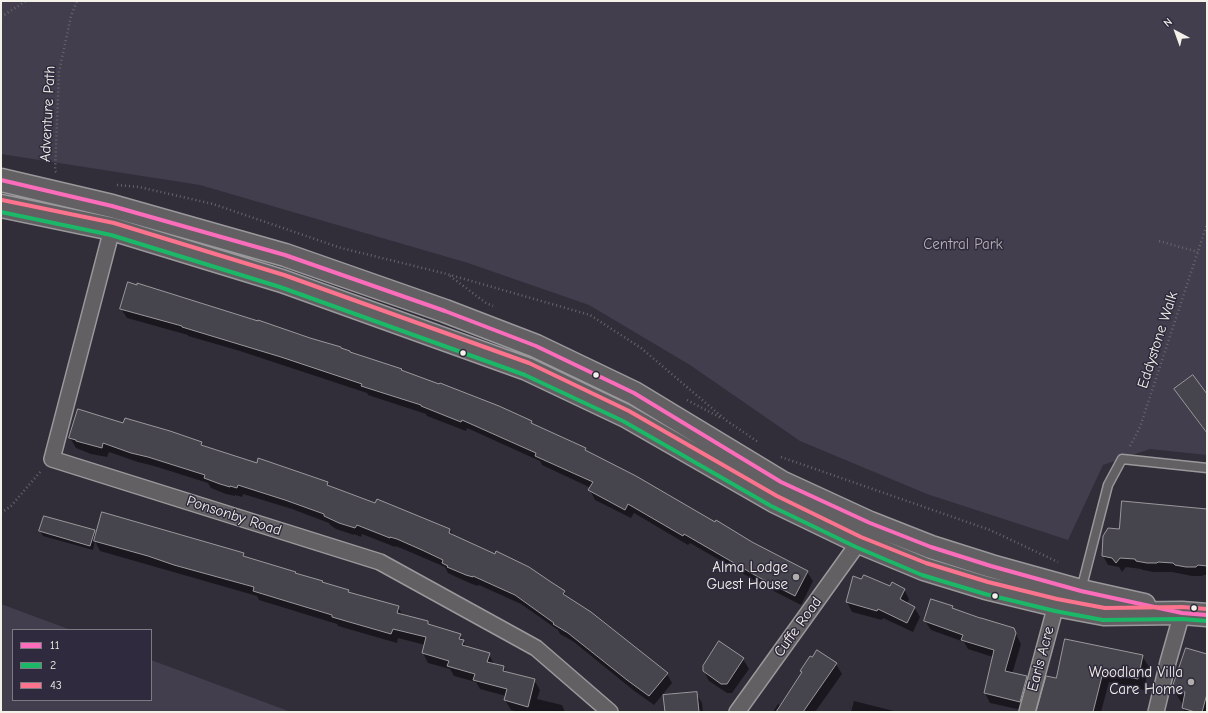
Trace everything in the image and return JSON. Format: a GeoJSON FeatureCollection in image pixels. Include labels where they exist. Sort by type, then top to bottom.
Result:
{"type":"FeatureCollection","features":[{"type":"Feature","properties":{"kind":"main road"},"geometry":{"type":"LineString","coordinates":[[1,180],[112,206],[285,255],[437,308],[536,346],[634,393],[781,482],[870,523],[931,547],[991,566],[1081,591],[1182,613]]}},
{"type":"Feature","properties":{"kind":"main road"},"geometry":{"type":"LineString","coordinates":[[1,206],[112,229],[282,280],[527,369],[626,416],[774,501],[859,542],[924,568],[986,588],[1056,605],[1104,614],[1182,613],[1207,615]]}},
{"type":"Feature","properties":{"kind":"street"},"geometry":{"type":"LineString","coordinates":[[52,458],[112,229]]}},
{"type":"Feature","properties":{"kind":"street","name":"Ponsonby Road"},"geometry":{"type":"LineString","coordinates":[[52,458],[380,562],[536,648],[610,712]]}},
{"type":"Feature","properties":{"kind":"street","name":"Cuffe Road"},"geometry":{"type":"LineString","coordinates":[[737,712],[859,542]]}},
{"type":"Feature","properties":{"kind":"street","name":"Earls Acre"},"geometry":{"type":"LineString","coordinates":[[1027,712],[1056,605]]}},
{"type":"Feature","properties":{"kind":"street"},"geometry":{"type":"LineString","coordinates":[[1156,712],[1182,613]]}},
{"type":"Feature","properties":{"kind":"lane"},"geometry":{"type":"LineString","coordinates":[[1081,591],[1108,485],[1122,459],[1207,468]]}},
{"type":"Feature","properties":{"kind":"path"},"geometry":{"type":"LineString","coordinates":[[1,17],[26,1]]}},
{"type":"Feature","properties":{"kind":"path","name":"Adventure Path"},"geometry":{"type":"LineString","coordinates":[[77,1],[71,16],[59,72],[56,171],[77,198]]}},
{"type":"Feature","properties":{"kind":"path","name":"Eddystone Walk"},"geometry":{"type":"LineString","coordinates":[[1122,459],[1140,427],[1207,224]]}},
{"type":"Feature","properties":{"kind":"path"},"geometry":{"type":"LineString","coordinates":[[1159,241],[1198,252]]}},
{"type":"Feature","properties":{"kind":"path"},"geometry":{"type":"LineString","coordinates":[[1,513],[11,506],[52,458]]}},
{"type":"Feature","properties":{"kind":"green space","name":"Central Park"},"geometry":{"type":"Polygon","coordinates":[[[1,1],[1207,1],[1207,455],[1150,449],[1103,465],[1068,540],[927,494],[800,441],[690,365],[589,305],[468,263],[200,185],[1,154],[1,1]]]}},
{"type":"Feature","properties":{"kind":"green space"},"geometry":{"type":"Polygon","coordinates":[[[1,604],[68,629],[12,629],[12,701],[152,701],[152,660],[291,712],[1,712],[1,604]]]}},
{"type":"Feature","properties":{"kind":"building"},"geometry":{"type":"Polygon","coordinates":[[[128,282],[137,285],[137,283],[341,347],[350,352],[402,369],[401,370],[439,384],[440,383],[499,406],[532,421],[531,423],[586,448],[585,450],[636,476],[715,522],[716,520],[752,542],[808,571],[795,596],[760,578],[684,534],[683,536],[628,504],[625,510],[588,490],[593,482],[535,456],[536,453],[462,420],[461,422],[421,405],[361,386],[362,384],[281,357],[182,326],[120,309],[128,282]]]}},
{"type":"Feature","properties":{"kind":"building"},"geometry":{"type":"Polygon","coordinates":[[[1193,375],[1207,394],[1207,433],[1174,389],[1193,375]]]}},
{"type":"Feature","properties":{"kind":"building"},"geometry":{"type":"Polygon","coordinates":[[[78,409],[123,423],[125,418],[170,431],[202,442],[201,445],[257,463],[258,458],[328,482],[327,485],[375,503],[377,499],[450,529],[449,533],[495,554],[496,551],[529,567],[565,591],[563,594],[591,612],[668,673],[649,696],[568,633],[553,624],[554,623],[515,595],[473,576],[466,575],[447,567],[448,566],[442,563],[443,560],[422,550],[397,539],[390,538],[357,525],[355,528],[339,523],[324,516],[324,514],[238,485],[237,488],[220,484],[204,478],[205,475],[103,443],[102,448],[69,438],[78,409]]]}},
{"type":"Feature","properties":{"kind":"building"},"geometry":{"type":"Polygon","coordinates":[[[1122,501],[1207,509],[1207,566],[1198,565],[1196,567],[1186,567],[1175,565],[1173,563],[1147,563],[1136,561],[1135,559],[1120,558],[1116,563],[1112,558],[1102,556],[1103,536],[1108,528],[1119,529],[1122,501]]]}},
{"type":"Feature","properties":{"kind":"building"},"geometry":{"type":"Polygon","coordinates":[[[102,512],[244,553],[243,556],[323,581],[322,582],[349,590],[348,592],[399,606],[397,613],[428,621],[428,624],[461,634],[459,639],[464,640],[462,645],[490,653],[487,662],[504,666],[503,671],[535,679],[528,707],[504,700],[507,689],[473,680],[475,674],[447,666],[449,661],[422,653],[426,637],[393,629],[391,634],[332,617],[332,615],[253,591],[254,587],[94,541],[102,512]]]}},
{"type":"Feature","properties":{"kind":"building"},"geometry":{"type":"Polygon","coordinates":[[[44,516],[95,530],[90,546],[39,531],[44,516]]]}},
{"type":"Feature","properties":{"kind":"building"},"geometry":{"type":"Polygon","coordinates":[[[864,575],[890,586],[892,582],[905,589],[900,599],[915,607],[907,623],[878,609],[877,611],[846,602],[853,576],[861,579],[864,575]]]}},
{"type":"Feature","properties":{"kind":"building"},"geometry":{"type":"Polygon","coordinates":[[[931,599],[953,606],[952,608],[980,618],[1014,628],[1016,633],[1005,671],[1027,676],[1020,702],[984,693],[994,650],[961,640],[963,635],[924,621],[931,599]]]}},
{"type":"Feature","properties":{"kind":"building"},"geometry":{"type":"Polygon","coordinates":[[[1065,639],[1143,655],[1138,679],[1103,672],[1093,712],[1036,712],[1046,676],[1056,678],[1065,639]]]}},
{"type":"Feature","properties":{"kind":"building"},"geometry":{"type":"Polygon","coordinates":[[[719,641],[744,658],[727,684],[721,684],[703,671],[703,666],[719,641]]]}},
{"type":"Feature","properties":{"kind":"building","name":"Woodland Villa Care Home"},"geometry":{"type":"Polygon","coordinates":[[[1186,648],[1207,654],[1207,694],[1202,712],[1195,712],[1182,708],[1185,692],[1172,689],[1186,648]]]}},
{"type":"Feature","properties":{"kind":"building"},"geometry":{"type":"Polygon","coordinates":[[[817,650],[837,663],[803,712],[776,712],[802,672],[800,671],[810,656],[812,657],[817,650]]]}},
{"type":"Feature","properties":{"kind":"building"},"geometry":{"type":"Polygon","coordinates":[[[697,692],[699,712],[665,712],[663,695],[697,692]]]}},
{"type":"Feature","properties":{"kind":"transit line","name":"11"},"geometry":{"type":"LineString","coordinates":[[1,180],[112,206],[285,255],[445,311],[536,346],[634,393],[781,482],[870,523],[931,547],[991,566],[1081,591],[1182,613],[1207,615]]}},
{"type":"Feature","properties":{"kind":"transit line","name":"43"},"geometry":{"type":"LineString","coordinates":[[2,200],[114,223],[284,275],[529,363],[629,411],[777,496],[861,537],[926,563],[988,582],[1057,599],[1105,608],[1182,607],[1207,609]]}},
{"type":"Feature","properties":{"kind":"transit line","name":"2"},"geometry":{"type":"LineString","coordinates":[[1,212],[111,235],[280,287],[525,375],[623,421],[771,506],[856,547],[922,575],[985,594],[1055,611],[1103,620],[1182,619],[1207,621]]}},
{"type":"Feature","properties":{"kind":"place","name":"Alma Lodge Guest House"},"geometry":{"type":"Point","coordinates":[796,577]}},
{"type":"Feature","properties":{"kind":"place","name":"Woodland Villa Care Home"},"geometry":{"type":"Point","coordinates":[1191,682]}}]}
